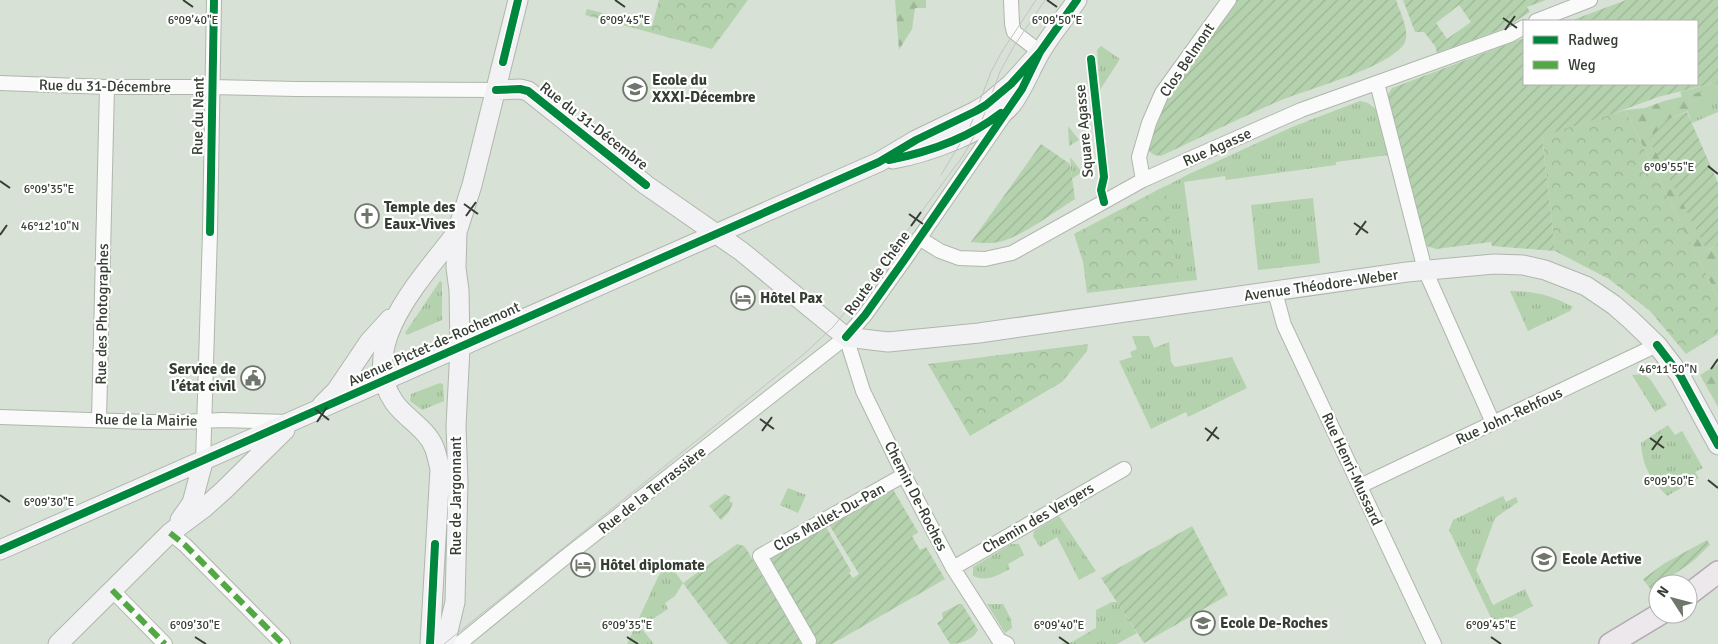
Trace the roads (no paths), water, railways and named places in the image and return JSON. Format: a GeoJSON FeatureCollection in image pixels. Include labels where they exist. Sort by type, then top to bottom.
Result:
{"type":"FeatureCollection","features":[{"type":"Feature","properties":{"kind":"main road"},"geometry":{"type":"LineString","coordinates":[[314,413],[336,391],[369,342],[403,304],[457,232],[472,185],[518,0]]}},
{"type":"Feature","properties":{"kind":"main road","name":"Route de Chêne"},"geometry":{"type":"LineString","coordinates":[[1011,105],[1022,89],[1040,52],[1077,0]]}},
{"type":"Feature","properties":{"kind":"main road","name":"Avenue Pictet-de-Rochemont"},"geometry":{"type":"LineString","coordinates":[[0,550],[879,162],[916,140],[982,108],[1011,84],[1040,52]]}},
{"type":"Feature","properties":{"kind":"main road","name":"Rue du 31-Décembre"},"geometry":{"type":"LineString","coordinates":[[496,90],[520,89],[528,91],[688,216],[741,251],[846,337]]}},
{"type":"Feature","properties":{"kind":"main road","name":"Avenue Pictet-de-Rochemont"},"geometry":{"type":"LineString","coordinates":[[879,162],[917,155],[966,136],[990,122],[1011,105]]}},
{"type":"Feature","properties":{"kind":"main road","name":"Rue de Jargonnant"},"geometry":{"type":"LineString","coordinates":[[445,644],[455,602],[458,482],[456,426],[460,348],[459,290],[456,268],[457,232]]}},
{"type":"Feature","properties":{"kind":"main road","name":"Avenue Théodore-Weber"},"geometry":{"type":"LineString","coordinates":[[846,337],[888,342],[979,333],[1425,270],[1494,264],[1522,265],[1565,276],[1586,286],[1614,305],[1657,345],[1680,375],[1718,445]]}},
{"type":"Feature","properties":{"kind":"main road"},"geometry":{"type":"LineString","coordinates":[[385,381],[382,367],[385,342],[403,304]]}},
{"type":"Feature","properties":{"kind":"main road","name":"Rue de Jargonnant"},"geometry":{"type":"LineString","coordinates":[[385,381],[395,403],[434,446],[440,469],[430,644]]}},
{"type":"Feature","properties":{"kind":"main road"},"geometry":{"type":"LineString","coordinates":[[412,421],[438,434],[450,431],[456,426]]}},
{"type":"Feature","properties":{"kind":"main road"},"geometry":{"type":"LineString","coordinates":[[58,644],[170,533],[224,490],[293,422]]}},
{"type":"Feature","properties":{"kind":"main road"},"geometry":{"type":"LineString","coordinates":[[440,469],[456,426]]}},
{"type":"Feature","properties":{"kind":"main road"},"geometry":{"type":"LineString","coordinates":[[170,533],[192,503],[203,462]]}},
{"type":"Feature","properties":{"kind":"main road"},"geometry":{"type":"LineString","coordinates":[[1698,587],[1718,572]]}},
{"type":"Feature","properties":{"kind":"main road"},"geometry":{"type":"LineString","coordinates":[[1610,644],[1648,621]]}},
{"type":"Feature","properties":{"kind":"street","name":"Rue du Nant"},"geometry":{"type":"LineString","coordinates":[[203,462],[214,0]]}},
{"type":"Feature","properties":{"kind":"street"},"geometry":{"type":"LineString","coordinates":[[1011,0],[1014,32],[1040,52]]}},
{"type":"Feature","properties":{"kind":"street","name":"Clos Belmont"},"geometry":{"type":"LineString","coordinates":[[1143,180],[1139,157],[1149,123],[1162,93],[1229,0]]}},
{"type":"Feature","properties":{"kind":"street"},"geometry":{"type":"LineString","coordinates":[[1539,20],[1590,0]]}},
{"type":"Feature","properties":{"kind":"street","name":"Rue Agasse"},"geometry":{"type":"LineString","coordinates":[[919,238],[940,251],[959,258],[985,259],[1012,253],[1143,180],[1301,110],[1510,35],[1523,28]]}},
{"type":"Feature","properties":{"kind":"street"},"geometry":{"type":"LineString","coordinates":[[1377,82],[1425,270],[1492,423]]}},
{"type":"Feature","properties":{"kind":"street","name":"Rue du 31-Décembre"},"geometry":{"type":"LineString","coordinates":[[0,83],[296,90],[496,90]]}},
{"type":"Feature","properties":{"kind":"street","name":"Rue des Photographes"},"geometry":{"type":"LineString","coordinates":[[99,420],[107,87]]}},
{"type":"Feature","properties":{"kind":"street","name":"Route de Chêne"},"geometry":{"type":"LineString","coordinates":[[846,337],[865,316],[1011,105]]}},
{"type":"Feature","properties":{"kind":"street","name":"Rue Henri-Mussard"},"geometry":{"type":"LineString","coordinates":[[1275,292],[1284,325],[1434,644]]}},
{"type":"Feature","properties":{"kind":"street","name":"Chemin De-Roches"},"geometry":{"type":"LineString","coordinates":[[846,337],[863,391],[904,475],[953,568],[999,643]]}},
{"type":"Feature","properties":{"kind":"street","name":"Rue de la Terrassière"},"geometry":{"type":"LineString","coordinates":[[459,644],[563,559],[846,337]]}},
{"type":"Feature","properties":{"kind":"street","name":"Rue John-Rehfous"},"geometry":{"type":"LineString","coordinates":[[1360,486],[1657,345]]}},
{"type":"Feature","properties":{"kind":"street","name":"Rue de la Mairie"},"geometry":{"type":"LineString","coordinates":[[0,417],[180,422],[293,422]]}},
{"type":"Feature","properties":{"kind":"street","name":"Chemin des Vergers"},"geometry":{"type":"LineString","coordinates":[[953,568],[1124,469]]}},
{"type":"Feature","properties":{"kind":"street","name":"Clos Mallet-Du-Pan"},"geometry":{"type":"LineString","coordinates":[[809,640],[760,556],[904,475]]}},
{"type":"Feature","properties":{"kind":"street"},"geometry":{"type":"LineString","coordinates":[[170,533],[185,545],[283,644]]}},
{"type":"Feature","properties":{"kind":"street"},"geometry":{"type":"LineString","coordinates":[[112,590],[165,644]]}},
{"type":"Feature","properties":{"kind":"tram line"},"geometry":{"type":"LineString","coordinates":[[941,175],[969,129],[991,72],[1001,53],[1036,0]]}},
{"type":"Feature","properties":{"kind":"tram line"},"geometry":{"type":"LineString","coordinates":[[444,644],[804,354],[833,327],[860,294],[963,156],[979,128],[1000,72],[1014,46],[1045,0]]}},
{"type":"Feature","properties":{"kind":"place","name":"Ecole du XXXI-Décembre"},"geometry":{"type":"Point","coordinates":[635,89]}},
{"type":"Feature","properties":{"kind":"place","name":"Temple des Eaux-Vives"},"geometry":{"type":"Point","coordinates":[367,216]}},
{"type":"Feature","properties":{"kind":"place","name":"Hôtel Pax"},"geometry":{"type":"Point","coordinates":[743,298]}},
{"type":"Feature","properties":{"kind":"place","name":"Service de l’état civil"},"geometry":{"type":"Point","coordinates":[253,378]}},
{"type":"Feature","properties":{"kind":"place","name":"Ecole Active"},"geometry":{"type":"Point","coordinates":[1544,559]}},
{"type":"Feature","properties":{"kind":"place","name":"Hôtel diplomate"},"geometry":{"type":"Point","coordinates":[583,565]}},
{"type":"Feature","properties":{"kind":"place","name":"Ecole De-Roches"},"geometry":{"type":"Point","coordinates":[1203,623]}}]}
